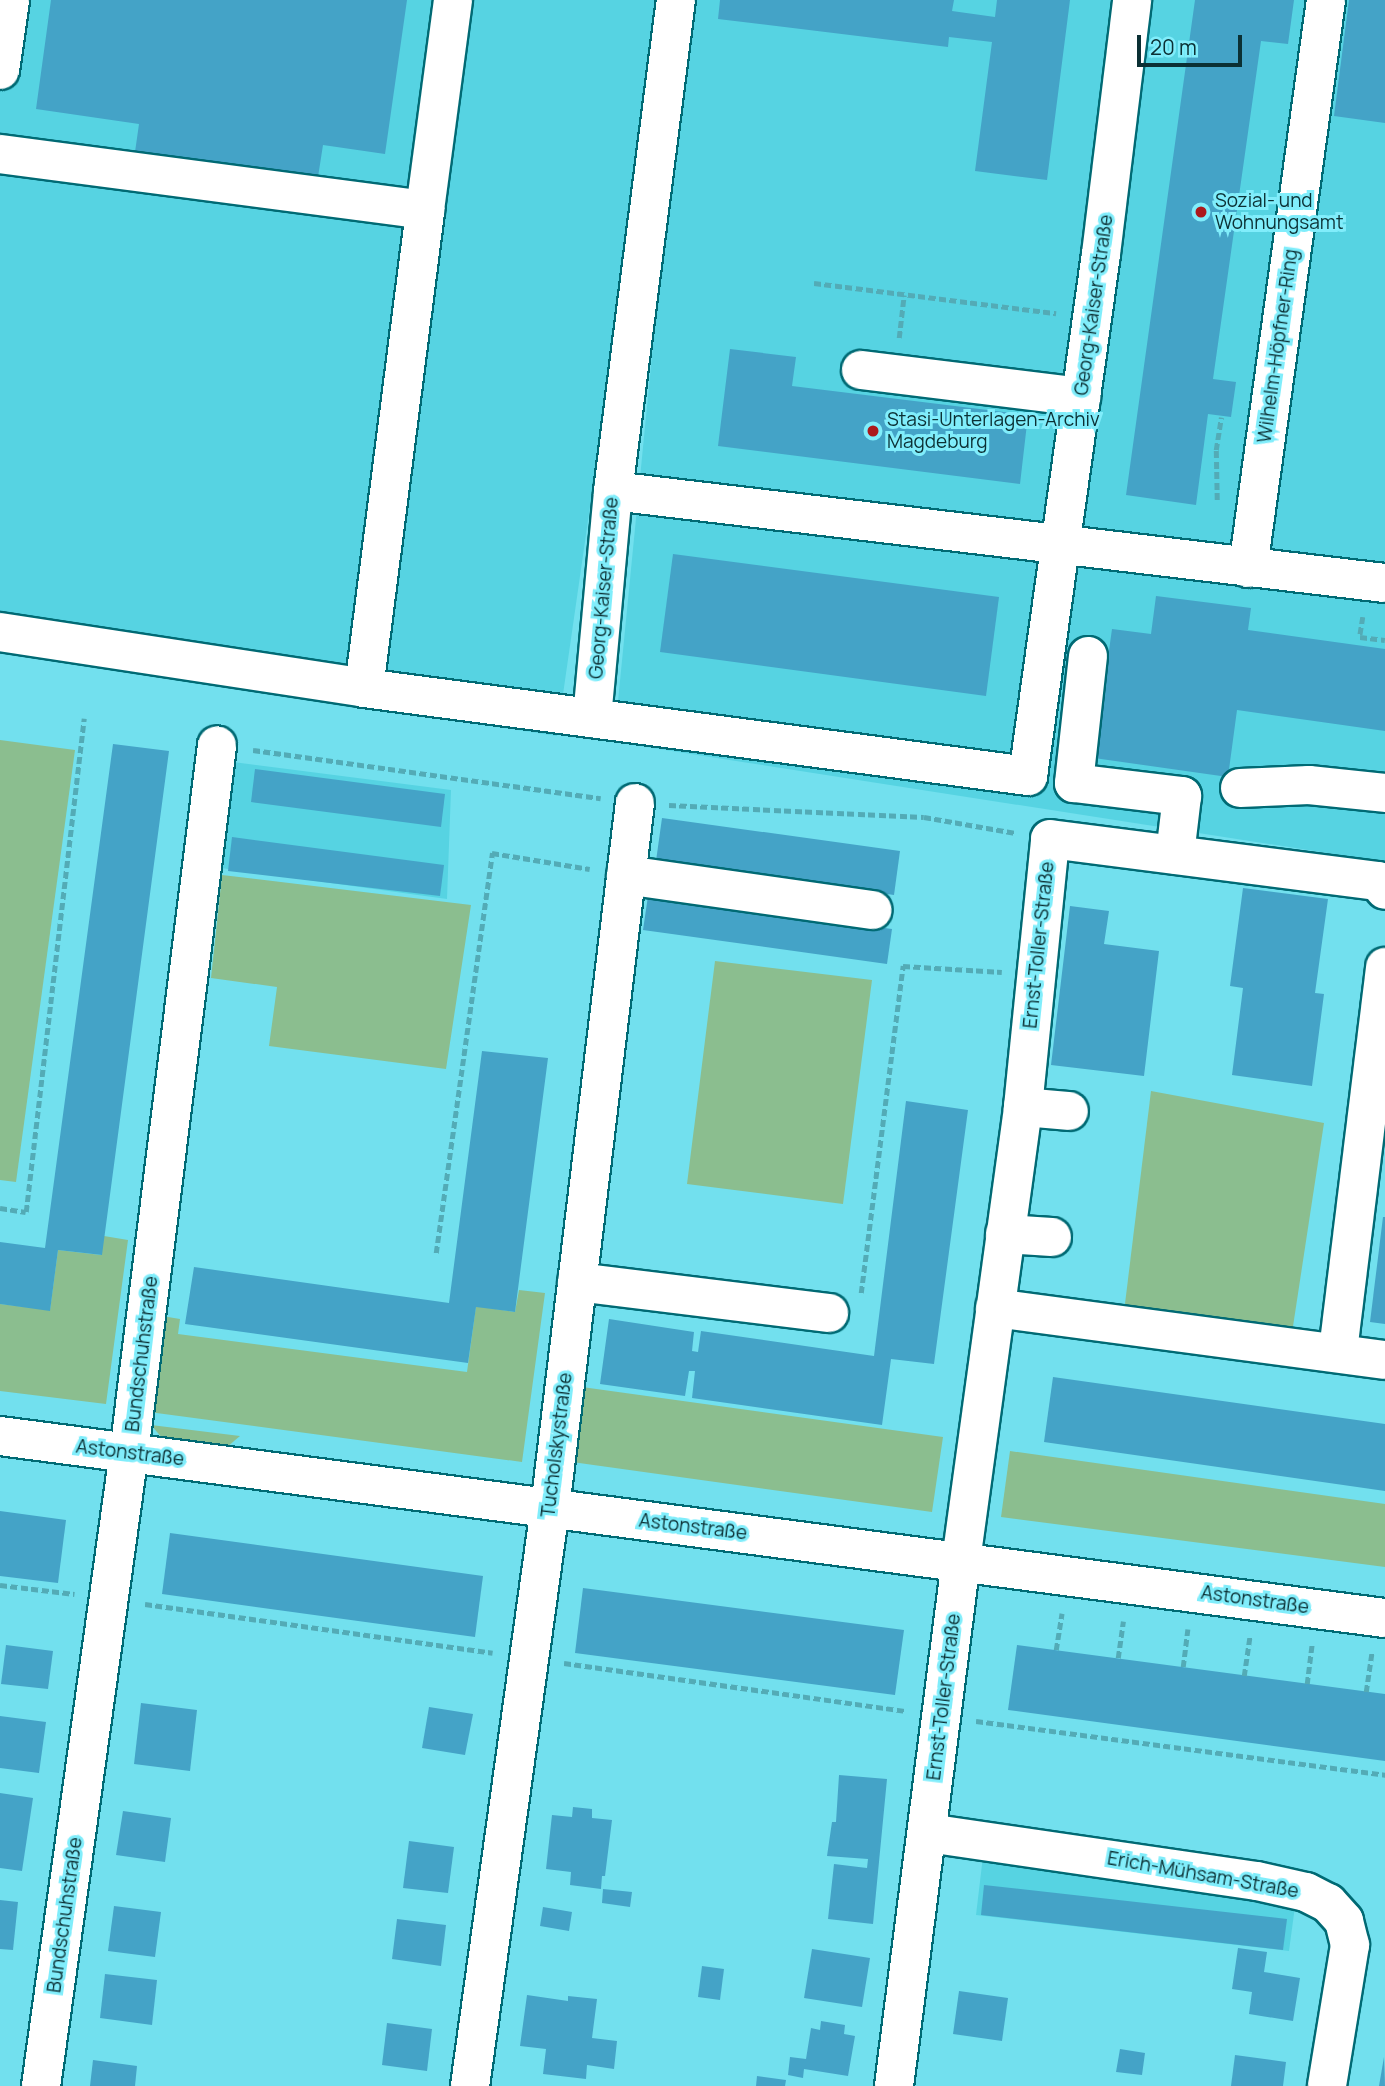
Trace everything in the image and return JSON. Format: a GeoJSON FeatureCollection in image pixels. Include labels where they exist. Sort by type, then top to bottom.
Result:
{"type":"FeatureCollection","features":[{"type":"Feature","properties":{"kind":"street"},"geometry":{"type":"LineString","coordinates":[[0,70],[10,0]]}},
{"type":"Feature","properties":{"kind":"street"},"geometry":{"type":"LineString","coordinates":[[364,688],[453,0]]}},
{"type":"Feature","properties":{"kind":"street","name":"Georg-Kaiser-Straße"},"geometry":{"type":"LineString","coordinates":[[676,0],[613,491],[592,718],[1028,776],[1093,317],[1132,0]]}},
{"type":"Feature","properties":{"kind":"street","name":"Wilhelm-Höpfner-Ring"},"geometry":{"type":"LineString","coordinates":[[1248,568],[1326,0]]}},
{"type":"Feature","properties":{"kind":"street"},"geometry":{"type":"LineString","coordinates":[[0,154],[425,210]]}},
{"type":"Feature","properties":{"kind":"street"},"geometry":{"type":"LineString","coordinates":[[861,370],[1082,397]]}},
{"type":"Feature","properties":{"kind":"street"},"geometry":{"type":"LineString","coordinates":[[613,491],[1385,583]]}},
{"type":"Feature","properties":{"kind":"street"},"geometry":{"type":"LineString","coordinates":[[0,632],[364,688],[592,718]]}},
{"type":"Feature","properties":{"kind":"street"},"geometry":{"type":"LineString","coordinates":[[1088,656],[1074,783],[1182,796],[1175,855]]}},
{"type":"Feature","properties":{"kind":"street","name":"Bundschuhstraße"},"geometry":{"type":"LineString","coordinates":[[41,2086],[129,1453],[217,745]]}},
{"type":"Feature","properties":{"kind":"street"},"geometry":{"type":"LineString","coordinates":[[1240,788],[1309,785],[1385,793]]}},
{"type":"Feature","properties":{"kind":"street","name":"Tucholskystraße"},"geometry":{"type":"LineString","coordinates":[[470,2086],[550,1508],[635,803]]}},
{"type":"Feature","properties":{"kind":"street","name":"Ernst-Toller-Straße"},"geometry":{"type":"LineString","coordinates":[[894,2086],[961,1561],[1023,1107],[1050,839],[1378,881],[1385,890]]}},
{"type":"Feature","properties":{"kind":"street"},"geometry":{"type":"LineString","coordinates":[[626,875],[873,910]]}},
{"type":"Feature","properties":{"kind":"street"},"geometry":{"type":"LineString","coordinates":[[1338,1351],[1385,967]]}},
{"type":"Feature","properties":{"kind":"street"},"geometry":{"type":"LineString","coordinates":[[1023,1107],[1069,1111]]}},
{"type":"Feature","properties":{"kind":"street"},"geometry":{"type":"LineString","coordinates":[[1006,1234],[1052,1237]]}},
{"type":"Feature","properties":{"kind":"street"},"geometry":{"type":"LineString","coordinates":[[577,1282],[829,1313]]}},
{"type":"Feature","properties":{"kind":"street"},"geometry":{"type":"LineString","coordinates":[[995,1308],[1338,1351],[1385,1360]]}},
{"type":"Feature","properties":{"kind":"street","name":"Astonstraße"},"geometry":{"type":"LineString","coordinates":[[0,1436],[961,1561],[1379,1632]]}},
{"type":"Feature","properties":{"kind":"street","name":"Erich-Mühsam-Straße"},"geometry":{"type":"LineString","coordinates":[[928,1833],[1257,1881],[1306,1892],[1328,1903],[1344,1921],[1350,1945],[1327,2086]]}},
{"type":"Feature","properties":{"kind":"path"},"geometry":{"type":"LineString","coordinates":[[814,283],[1093,317]]}},
{"type":"Feature","properties":{"kind":"path"},"geometry":{"type":"LineString","coordinates":[[900,330],[905,294]]}},
{"type":"Feature","properties":{"kind":"path"},"geometry":{"type":"LineString","coordinates":[[1360,637],[1385,639]]}},
{"type":"Feature","properties":{"kind":"path"},"geometry":{"type":"LineString","coordinates":[[0,1208],[26,1212],[84,718]]}},
{"type":"Feature","properties":{"kind":"path"},"geometry":{"type":"LineString","coordinates":[[436,1253],[492,853],[626,875]]}},
{"type":"Feature","properties":{"kind":"path"},"geometry":{"type":"LineString","coordinates":[[829,1313],[860,1298],[903,966],[1036,973]]}},
{"type":"Feature","properties":{"kind":"path"},"geometry":{"type":"LineString","coordinates":[[0,1584],[58,1592]]}},
{"type":"Feature","properties":{"kind":"path"},"geometry":{"type":"LineString","coordinates":[[1056,1650],[1064,1602]]}},
{"type":"Feature","properties":{"kind":"path"},"geometry":{"type":"LineString","coordinates":[[157,1606],[472,1650]]}},
{"type":"Feature","properties":{"kind":"path"},"geometry":{"type":"LineString","coordinates":[[1118,1658],[1124,1611]]}},
{"type":"Feature","properties":{"kind":"path"},"geometry":{"type":"LineString","coordinates":[[1184,1667],[1188,1621]]}},
{"type":"Feature","properties":{"kind":"path"},"geometry":{"type":"LineString","coordinates":[[1244,1675],[1251,1628]]}},
{"type":"Feature","properties":{"kind":"path"},"geometry":{"type":"LineString","coordinates":[[1366,1692],[1379,1632]]}},
{"type":"Feature","properties":{"kind":"path"},"geometry":{"type":"LineString","coordinates":[[1307,1684],[1313,1638]]}},
{"type":"Feature","properties":{"kind":"path"},"geometry":{"type":"LineString","coordinates":[[572,1664],[893,1710]]}},
{"type":"Feature","properties":{"kind":"path"},"geometry":{"type":"LineString","coordinates":[[1007,1725],[1385,1776]]}},
{"type":"Feature","properties":{"kind":"shaded area"},"geometry":{"type":"Polygon","coordinates":[[[0,0],[663,0],[557,736],[0,652],[0,0]]]}},
{"type":"Feature","properties":{"kind":"shaded area"},"geometry":{"type":"Polygon","coordinates":[[[687,0],[1385,0],[1385,862],[614,742],[687,0]]]}},
{"type":"Feature","properties":{"kind":"shaded area"},"geometry":{"type":"Polygon","coordinates":[[[233,762],[451,790],[447,899],[221,868],[233,762]]]}},
{"type":"Feature","properties":{"kind":"shaded area"},"geometry":{"type":"Polygon","coordinates":[[[983,1856],[1296,1899],[1289,1951],[976,1915],[983,1856]]]}},
{"type":"Feature","properties":{"kind":"green space"},"geometry":{"type":"Polygon","coordinates":[[[0,740],[75,750],[16,1182],[0,1180],[0,740]]]}},
{"type":"Feature","properties":{"kind":"green space"},"geometry":{"type":"Polygon","coordinates":[[[222,875],[471,905],[446,1069],[269,1046],[277,987],[211,978],[222,875]]]}},
{"type":"Feature","properties":{"kind":"green space"},"geometry":{"type":"Polygon","coordinates":[[[715,961],[872,980],[843,1204],[687,1184],[715,961]]]}},
{"type":"Feature","properties":{"kind":"green space"},"geometry":{"type":"Polygon","coordinates":[[[1151,1091],[1324,1123],[1292,1333],[1124,1312],[1151,1091]]]}},
{"type":"Feature","properties":{"kind":"green space"},"geometry":{"type":"Polygon","coordinates":[[[104,1236],[128,1240],[106,1404],[0,1391],[0,1304],[50,1310],[58,1250],[101,1255],[104,1236]]]}},
{"type":"Feature","properties":{"kind":"green space"},"geometry":{"type":"Polygon","coordinates":[[[519,1290],[545,1293],[522,1462],[149,1412],[162,1316],[180,1319],[178,1334],[467,1372],[476,1306],[515,1312],[519,1290]]]}},
{"type":"Feature","properties":{"kind":"green space"},"geometry":{"type":"Polygon","coordinates":[[[582,1387],[943,1437],[932,1512],[572,1462],[582,1387]]]}},
{"type":"Feature","properties":{"kind":"green space"},"geometry":{"type":"Polygon","coordinates":[[[151,1425],[240,1436],[227,1447],[163,1439],[151,1425]]]}},
{"type":"Feature","properties":{"kind":"green space"},"geometry":{"type":"Polygon","coordinates":[[[1010,1451],[1385,1504],[1385,1567],[1001,1517],[1010,1451]]]}},
{"type":"Feature","properties":{"kind":"building"},"geometry":{"type":"Polygon","coordinates":[[[51,0],[407,0],[385,154],[323,145],[318,177],[135,152],[139,124],[36,109],[51,0]]]}},
{"type":"Feature","properties":{"kind":"building"},"geometry":{"type":"Polygon","coordinates":[[[720,0],[954,0],[952,11],[995,17],[997,0],[1070,0],[1047,180],[975,171],[992,42],[949,37],[948,47],[718,19],[720,0]]]}},
{"type":"Feature","properties":{"kind":"building","name":"Sozial- und Wohnungsamt"},"geometry":{"type":"Polygon","coordinates":[[[1195,0],[1294,0],[1288,44],[1261,41],[1213,379],[1236,382],[1231,417],[1208,414],[1196,505],[1126,495],[1195,0]]]}},
{"type":"Feature","properties":{"kind":"building"},"geometry":{"type":"Polygon","coordinates":[[[1349,0],[1385,0],[1385,123],[1334,116],[1349,0]]]}},
{"type":"Feature","properties":{"kind":"building","name":"Stasi-Unterlagen-Archiv Magdeburg"},"geometry":{"type":"Polygon","coordinates":[[[730,349],[796,357],[792,386],[1028,415],[1020,484],[718,446],[730,349]]]}},
{"type":"Feature","properties":{"kind":"building"},"geometry":{"type":"Polygon","coordinates":[[[673,554],[999,597],[986,696],[660,652],[673,554]]]}},
{"type":"Feature","properties":{"kind":"building"},"geometry":{"type":"Polygon","coordinates":[[[1156,596],[1251,608],[1248,630],[1385,649],[1385,731],[1237,710],[1228,777],[1094,758],[1112,629],[1151,634],[1156,596]]]}},
{"type":"Feature","properties":{"kind":"building"},"geometry":{"type":"Polygon","coordinates":[[[113,744],[169,751],[102,1255],[58,1250],[50,1311],[0,1304],[0,1242],[45,1248],[113,744]]]}},
{"type":"Feature","properties":{"kind":"building"},"geometry":{"type":"Polygon","coordinates":[[[255,769],[445,794],[441,827],[251,802],[255,769]]]}},
{"type":"Feature","properties":{"kind":"building"},"geometry":{"type":"Polygon","coordinates":[[[662,818],[900,851],[894,895],[656,861],[662,818]]]}},
{"type":"Feature","properties":{"kind":"building"},"geometry":{"type":"Polygon","coordinates":[[[232,837],[444,865],[440,896],[228,871],[232,837]]]}},
{"type":"Feature","properties":{"kind":"building"},"geometry":{"type":"Polygon","coordinates":[[[1243,888],[1328,899],[1315,993],[1324,994],[1312,1086],[1232,1075],[1243,988],[1230,986],[1243,888]]]}},
{"type":"Feature","properties":{"kind":"building"},"geometry":{"type":"Polygon","coordinates":[[[648,896],[892,929],[887,964],[643,930],[648,896]]]}},
{"type":"Feature","properties":{"kind":"building"},"geometry":{"type":"Polygon","coordinates":[[[1070,906],[1109,911],[1104,944],[1159,951],[1144,1076],[1051,1065],[1070,906]]]}},
{"type":"Feature","properties":{"kind":"building"},"geometry":{"type":"Polygon","coordinates":[[[482,1051],[548,1058],[515,1312],[476,1307],[468,1363],[185,1324],[194,1267],[449,1303],[482,1051]]]}},
{"type":"Feature","properties":{"kind":"building"},"geometry":{"type":"Polygon","coordinates":[[[906,1101],[968,1110],[934,1364],[891,1359],[882,1425],[692,1398],[695,1371],[689,1371],[685,1396],[600,1384],[609,1319],[694,1332],[692,1351],[698,1352],[701,1331],[874,1356],[906,1101]]]}},
{"type":"Feature","properties":{"kind":"building"},"geometry":{"type":"Polygon","coordinates":[[[1385,1217],[1385,1324],[1370,1322],[1385,1217]]]}},
{"type":"Feature","properties":{"kind":"building"},"geometry":{"type":"Polygon","coordinates":[[[1053,1377],[1385,1424],[1385,1491],[1044,1442],[1053,1377]]]}},
{"type":"Feature","properties":{"kind":"building"},"geometry":{"type":"Polygon","coordinates":[[[0,1511],[66,1520],[58,1583],[0,1576],[0,1511]]]}},
{"type":"Feature","properties":{"kind":"building"},"geometry":{"type":"Polygon","coordinates":[[[170,1533],[483,1576],[475,1637],[162,1594],[170,1533]]]}},
{"type":"Feature","properties":{"kind":"building"},"geometry":{"type":"Polygon","coordinates":[[[583,1588],[904,1630],[895,1695],[575,1653],[583,1588]]]}},
{"type":"Feature","properties":{"kind":"building"},"geometry":{"type":"Polygon","coordinates":[[[6,1645],[53,1651],[48,1689],[1,1684],[6,1645]]]}},
{"type":"Feature","properties":{"kind":"building"},"geometry":{"type":"Polygon","coordinates":[[[1017,1645],[1385,1694],[1385,1761],[1008,1710],[1017,1645]]]}},
{"type":"Feature","properties":{"kind":"building"},"geometry":{"type":"Polygon","coordinates":[[[141,1703],[197,1710],[190,1771],[134,1764],[141,1703]]]}},
{"type":"Feature","properties":{"kind":"building"},"geometry":{"type":"Polygon","coordinates":[[[429,1707],[473,1714],[465,1755],[422,1748],[429,1707]]]}},
{"type":"Feature","properties":{"kind":"building"},"geometry":{"type":"Polygon","coordinates":[[[0,1716],[46,1722],[39,1773],[0,1768],[0,1716]]]}},
{"type":"Feature","properties":{"kind":"building"},"geometry":{"type":"Polygon","coordinates":[[[839,1775],[887,1779],[873,1924],[828,1919],[834,1864],[867,1868],[868,1859],[827,1856],[832,1822],[836,1822],[839,1775]]]}},
{"type":"Feature","properties":{"kind":"building"},"geometry":{"type":"Polygon","coordinates":[[[0,1793],[33,1798],[22,1871],[0,1868],[0,1793]]]}},
{"type":"Feature","properties":{"kind":"building"},"geometry":{"type":"Polygon","coordinates":[[[573,1807],[592,1809],[592,1818],[612,1820],[601,1889],[570,1885],[571,1872],[546,1869],[552,1815],[572,1817],[573,1807]]]}},
{"type":"Feature","properties":{"kind":"building"},"geometry":{"type":"Polygon","coordinates":[[[123,1811],[171,1818],[165,1862],[116,1855],[123,1811]]]}},
{"type":"Feature","properties":{"kind":"building"},"geometry":{"type":"Polygon","coordinates":[[[409,1841],[454,1847],[448,1893],[403,1888],[409,1841]]]}},
{"type":"Feature","properties":{"kind":"building"},"geometry":{"type":"Polygon","coordinates":[[[984,1885],[1287,1919],[1283,1950],[981,1915],[984,1885]]]}},
{"type":"Feature","properties":{"kind":"building"},"geometry":{"type":"Polygon","coordinates":[[[603,1889],[632,1892],[630,1907],[602,1903],[603,1889]]]}},
{"type":"Feature","properties":{"kind":"building"},"geometry":{"type":"Polygon","coordinates":[[[0,1900],[18,1902],[13,1950],[0,1949],[0,1900]]]}},
{"type":"Feature","properties":{"kind":"building"},"geometry":{"type":"Polygon","coordinates":[[[114,1906],[161,1912],[155,1957],[108,1951],[114,1906]]]}},
{"type":"Feature","properties":{"kind":"building"},"geometry":{"type":"Polygon","coordinates":[[[543,1907],[572,1912],[569,1931],[540,1926],[543,1907]]]}},
{"type":"Feature","properties":{"kind":"building"},"geometry":{"type":"Polygon","coordinates":[[[397,1919],[446,1925],[441,1966],[392,1959],[397,1919]]]}},
{"type":"Feature","properties":{"kind":"building"},"geometry":{"type":"Polygon","coordinates":[[[1238,1948],[1267,1952],[1264,1972],[1300,1978],[1293,2021],[1249,2014],[1252,1992],[1232,1989],[1238,1948]]]}},
{"type":"Feature","properties":{"kind":"building"},"geometry":{"type":"Polygon","coordinates":[[[812,1949],[870,1958],[862,2007],[804,1998],[812,1949]]]}},
{"type":"Feature","properties":{"kind":"building"},"geometry":{"type":"Polygon","coordinates":[[[702,1966],[724,1969],[720,2000],[698,1997],[702,1966]]]}},
{"type":"Feature","properties":{"kind":"building"},"geometry":{"type":"Polygon","coordinates":[[[105,1974],[157,1980],[152,2025],[100,2018],[105,1974]]]}},
{"type":"Feature","properties":{"kind":"building"},"geometry":{"type":"Polygon","coordinates":[[[959,1991],[1008,1998],[1002,2041],[953,2034],[959,1991]]]}},
{"type":"Feature","properties":{"kind":"building"},"geometry":{"type":"Polygon","coordinates":[[[527,1995],[568,2001],[568,1996],[597,1999],[592,2038],[617,2041],[614,2069],[587,2065],[586,2079],[543,2074],[546,2049],[520,2046],[527,1995]]]}},
{"type":"Feature","properties":{"kind":"building"},"geometry":{"type":"Polygon","coordinates":[[[821,2021],[845,2025],[844,2034],[855,2036],[848,2076],[804,2069],[803,2078],[788,2075],[790,2057],[806,2059],[811,2028],[820,2030],[821,2021]]]}},
{"type":"Feature","properties":{"kind":"building"},"geometry":{"type":"Polygon","coordinates":[[[387,2023],[432,2029],[427,2071],[382,2065],[387,2023]]]}},
{"type":"Feature","properties":{"kind":"building"},"geometry":{"type":"Polygon","coordinates":[[[1120,2049],[1145,2053],[1142,2075],[1116,2072],[1120,2049]]]}},
{"type":"Feature","properties":{"kind":"building"},"geometry":{"type":"Polygon","coordinates":[[[1235,2055],[1286,2062],[1283,2086],[1231,2086],[1235,2055]]]}},
{"type":"Feature","properties":{"kind":"building"},"geometry":{"type":"Polygon","coordinates":[[[1384,2057],[1385,2086],[1379,2086],[1384,2057]]]}},
{"type":"Feature","properties":{"kind":"building"},"geometry":{"type":"Polygon","coordinates":[[[93,2060],[137,2066],[135,2086],[90,2086],[93,2060]]]}},
{"type":"Feature","properties":{"kind":"building"},"geometry":{"type":"Polygon","coordinates":[[[757,2076],[786,2080],[785,2086],[756,2086],[757,2076]]]}},
{"type":"Feature","properties":{"kind":"place","name":"Sozial- und Wohnungsamt"},"geometry":{"type":"Point","coordinates":[1201,212]}},
{"type":"Feature","properties":{"kind":"place","name":"Stasi-Unterlagen-Archiv Magdeburg"},"geometry":{"type":"Point","coordinates":[873,431]}}]}
